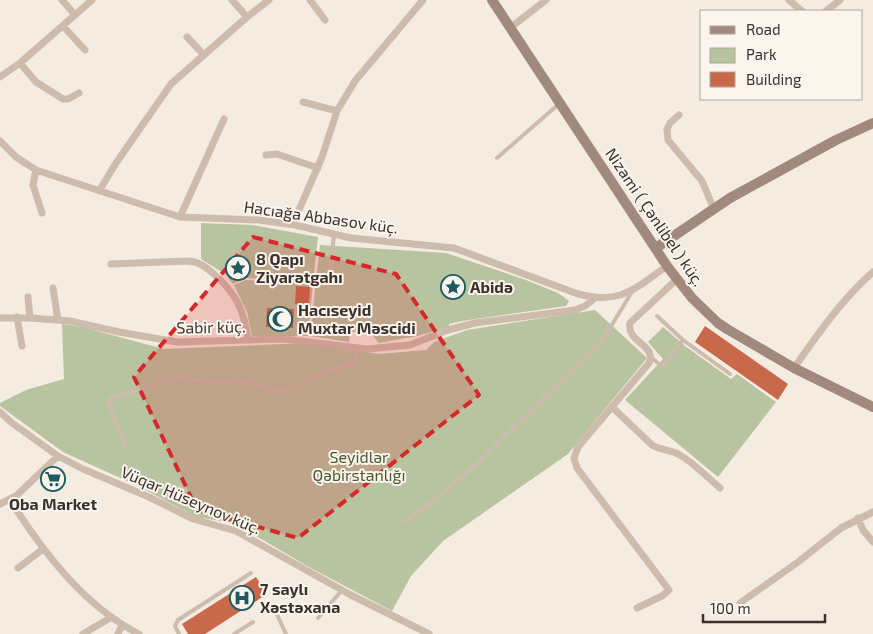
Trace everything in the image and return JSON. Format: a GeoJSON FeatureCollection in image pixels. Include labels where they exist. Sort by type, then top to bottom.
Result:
{"type":"FeatureCollection","features":[{"type":"Feature","properties":{"kind":"main road","name":"Nizami ( Çənlibel ) küç."},"geometry":{"type":"LineString","coordinates":[[492,0],[667,266],[692,298],[718,323],[794,368],[873,407]]}},
{"type":"Feature","properties":{"kind":"main road"},"geometry":{"type":"LineString","coordinates":[[656,248],[713,208],[836,140],[873,123]]}},
{"type":"Feature","properties":{"kind":"street"},"geometry":{"type":"LineString","coordinates":[[62,0],[75,15]]}},
{"type":"Feature","properties":{"kind":"street"},"geometry":{"type":"LineString","coordinates":[[0,77],[20,63],[92,0]]}},
{"type":"Feature","properties":{"kind":"street"},"geometry":{"type":"LineString","coordinates":[[232,0],[247,17]]}},
{"type":"Feature","properties":{"kind":"street"},"geometry":{"type":"LineString","coordinates":[[99,191],[116,163],[171,84],[269,0]]}},
{"type":"Feature","properties":{"kind":"street"},"geometry":{"type":"LineString","coordinates":[[310,0],[325,20]]}},
{"type":"Feature","properties":{"kind":"street"},"geometry":{"type":"LineString","coordinates":[[295,226],[299,210],[318,168],[337,111],[355,81],[423,0]]}},
{"type":"Feature","properties":{"kind":"street"},"geometry":{"type":"LineString","coordinates":[[510,28],[546,0]]}},
{"type":"Feature","properties":{"kind":"street"},"geometry":{"type":"LineString","coordinates":[[788,0],[801,10]]}},
{"type":"Feature","properties":{"kind":"street"},"geometry":{"type":"LineString","coordinates":[[827,10],[840,0]]}},
{"type":"Feature","properties":{"kind":"street"},"geometry":{"type":"LineString","coordinates":[[63,26],[85,50]]}},
{"type":"Feature","properties":{"kind":"street"},"geometry":{"type":"LineString","coordinates":[[187,37],[204,54]]}},
{"type":"Feature","properties":{"kind":"street"},"geometry":{"type":"LineString","coordinates":[[20,63],[36,82],[63,99],[68,99],[79,93]]}},
{"type":"Feature","properties":{"kind":"street"},"geometry":{"type":"LineString","coordinates":[[303,102],[337,111]]}},
{"type":"Feature","properties":{"kind":"street"},"geometry":{"type":"LineString","coordinates":[[679,115],[670,123],[667,129],[668,140],[702,181],[713,208]]}},
{"type":"Feature","properties":{"kind":"street"},"geometry":{"type":"LineString","coordinates":[[180,217],[224,118]]}},
{"type":"Feature","properties":{"kind":"street","name":"Hacıağa Abbasov küç."},"geometry":{"type":"LineString","coordinates":[[0,141],[16,157],[36,170],[180,217],[260,220],[334,235],[454,248],[578,294],[595,298],[618,297],[633,290],[667,266]]}},
{"type":"Feature","properties":{"kind":"street"},"geometry":{"type":"LineString","coordinates":[[266,155],[277,154],[318,168]]}},
{"type":"Feature","properties":{"kind":"street"},"geometry":{"type":"LineString","coordinates":[[36,170],[33,185],[42,213]]}},
{"type":"Feature","properties":{"kind":"street"},"geometry":{"type":"LineString","coordinates":[[112,264],[196,261],[202,264],[230,289],[234,295],[245,318],[248,340]]}},
{"type":"Feature","properties":{"kind":"street"},"geometry":{"type":"LineString","coordinates":[[794,368],[824,326],[856,288],[873,272]]}},
{"type":"Feature","properties":{"kind":"street"},"geometry":{"type":"LineString","coordinates":[[637,608],[662,596],[669,590],[577,468],[574,458],[578,447],[650,363],[651,353],[631,335],[630,322],[677,279]]}},
{"type":"Feature","properties":{"kind":"street"},"geometry":{"type":"LineString","coordinates":[[53,288],[58,320]]}},
{"type":"Feature","properties":{"kind":"street"},"geometry":{"type":"LineString","coordinates":[[28,297],[30,318]]}},
{"type":"Feature","properties":{"kind":"street","name":"Sabir küç."},"geometry":{"type":"LineString","coordinates":[[0,318],[17,317],[58,320],[177,342],[301,340],[359,349],[410,345],[448,330],[475,323],[575,310],[585,306],[595,298]]}},
{"type":"Feature","properties":{"kind":"street"},"geometry":{"type":"LineString","coordinates":[[17,317],[22,346]]}},
{"type":"Feature","properties":{"kind":"street"},"geometry":{"type":"LineString","coordinates":[[612,407],[652,445],[681,455],[720,488]]}},
{"type":"Feature","properties":{"kind":"street","name":"Vüqar Hüseynov küç."},"geometry":{"type":"LineString","coordinates":[[0,412],[12,423],[58,456],[83,469],[149,497],[193,519],[236,531],[342,590],[429,634]]}},
{"type":"Feature","properties":{"kind":"street"},"geometry":{"type":"LineString","coordinates":[[0,504],[16,496],[58,456]]}},
{"type":"Feature","properties":{"kind":"street"},"geometry":{"type":"LineString","coordinates":[[10,500],[43,549],[73,582],[110,618],[139,634]]}},
{"type":"Feature","properties":{"kind":"street"},"geometry":{"type":"LineString","coordinates":[[740,603],[798,562],[841,528],[873,512]]}},
{"type":"Feature","properties":{"kind":"street"},"geometry":{"type":"LineString","coordinates":[[858,518],[863,530],[873,542]]}},
{"type":"Feature","properties":{"kind":"street"},"geometry":{"type":"LineString","coordinates":[[18,568],[43,549]]}},
{"type":"Feature","properties":{"kind":"street"},"geometry":{"type":"LineString","coordinates":[[83,634],[110,618]]}},
{"type":"Feature","properties":{"kind":"street"},"geometry":{"type":"LineString","coordinates":[[118,634],[122,625]]}},
{"type":"Feature","properties":{"kind":"lane"},"geometry":{"type":"LineString","coordinates":[[497,158],[560,103]]}},
{"type":"Feature","properties":{"kind":"lane"},"geometry":{"type":"LineString","coordinates":[[328,288],[334,235]]}},
{"type":"Feature","properties":{"kind":"lane"},"geometry":{"type":"LineString","coordinates":[[405,522],[478,463],[604,338],[633,290]]}},
{"type":"Feature","properties":{"kind":"lane"},"geometry":{"type":"LineString","coordinates":[[657,316],[683,340],[730,374]]}},
{"type":"Feature","properties":{"kind":"lane"},"geometry":{"type":"LineString","coordinates":[[652,358],[659,364],[664,365],[683,340]]}},
{"type":"Feature","properties":{"kind":"lane"},"geometry":{"type":"LineString","coordinates":[[124,444],[110,409],[108,401],[111,397],[135,392],[167,379],[180,378],[221,383],[243,380],[277,391],[287,390],[316,376],[354,362],[359,349]]}},
{"type":"Feature","properties":{"kind":"lane"},"geometry":{"type":"LineString","coordinates":[[179,634],[175,626],[178,620],[251,573]]}},
{"type":"Feature","properties":{"kind":"lane"},"geometry":{"type":"LineString","coordinates":[[318,618],[342,590]]}},
{"type":"Feature","properties":{"kind":"lane"},"geometry":{"type":"LineString","coordinates":[[272,606],[286,634]]}},
{"type":"Feature","properties":{"kind":"lane"},"geometry":{"type":"LineString","coordinates":[[234,634],[253,622]]}},
{"type":"Feature","properties":{"kind":"highlighted area"},"geometry":{"type":"Polygon","coordinates":[[[253,237],[396,274],[479,395],[298,538],[197,510],[134,377],[253,237]]]}},
{"type":"Feature","properties":{"kind":"green space"},"geometry":{"type":"Polygon","coordinates":[[[201,223],[252,225],[318,237],[313,282],[246,278],[233,284],[225,274],[201,259],[201,223]]]}},
{"type":"Feature","properties":{"kind":"green space"},"geometry":{"type":"Polygon","coordinates":[[[320,245],[446,253],[526,280],[558,293],[569,301],[566,306],[462,321],[449,324],[449,327],[417,336],[379,343],[369,331],[350,332],[349,342],[310,336],[320,245]]]}},
{"type":"Feature","properties":{"kind":"green space"},"geometry":{"type":"Polygon","coordinates":[[[246,280],[313,284],[308,336],[252,336],[247,312],[234,285],[246,280]]]}},
{"type":"Feature","properties":{"kind":"green space","name":"Seyidlər Qəbirstanlığı"},"geometry":{"type":"Polygon","coordinates":[[[595,310],[647,358],[568,454],[443,541],[411,576],[392,611],[307,566],[234,523],[196,517],[140,487],[63,452],[0,406],[0,403],[26,390],[64,379],[62,324],[82,327],[164,349],[307,343],[379,354],[426,350],[434,342],[467,330],[595,310]]]}},
{"type":"Feature","properties":{"kind":"green space"},"geometry":{"type":"Polygon","coordinates":[[[663,327],[685,346],[731,379],[737,374],[776,402],[718,477],[625,400],[663,359],[648,342],[663,327]]]}},
{"type":"Feature","properties":{"kind":"building"},"geometry":{"type":"Polygon","coordinates":[[[296,286],[310,287],[309,305],[295,304],[296,286]]]}},
{"type":"Feature","properties":{"kind":"building"},"geometry":{"type":"Polygon","coordinates":[[[267,308],[294,309],[293,328],[266,327],[267,308]]]}},
{"type":"Feature","properties":{"kind":"building"},"geometry":{"type":"Polygon","coordinates":[[[705,326],[788,384],[778,400],[695,342],[705,326]]]}},
{"type":"Feature","properties":{"kind":"building"},"geometry":{"type":"Polygon","coordinates":[[[256,577],[267,594],[205,634],[188,634],[182,624],[256,577]]]}},
{"type":"Feature","properties":{"kind":"place","name":"8 Qapı Ziyarətgahı"},"geometry":{"type":"Point","coordinates":[238,268]}},
{"type":"Feature","properties":{"kind":"place","name":"Abidə"},"geometry":{"type":"Point","coordinates":[453,287]}},
{"type":"Feature","properties":{"kind":"place","name":"Hacıseyid Muxtar Məscidi"},"geometry":{"type":"Point","coordinates":[280,319]}},
{"type":"Feature","properties":{"kind":"place","name":"Oba Market"},"geometry":{"type":"Point","coordinates":[53,479]}},
{"type":"Feature","properties":{"kind":"place","name":"7 saylı Xəstəxana"},"geometry":{"type":"Point","coordinates":[242,598]}}]}
